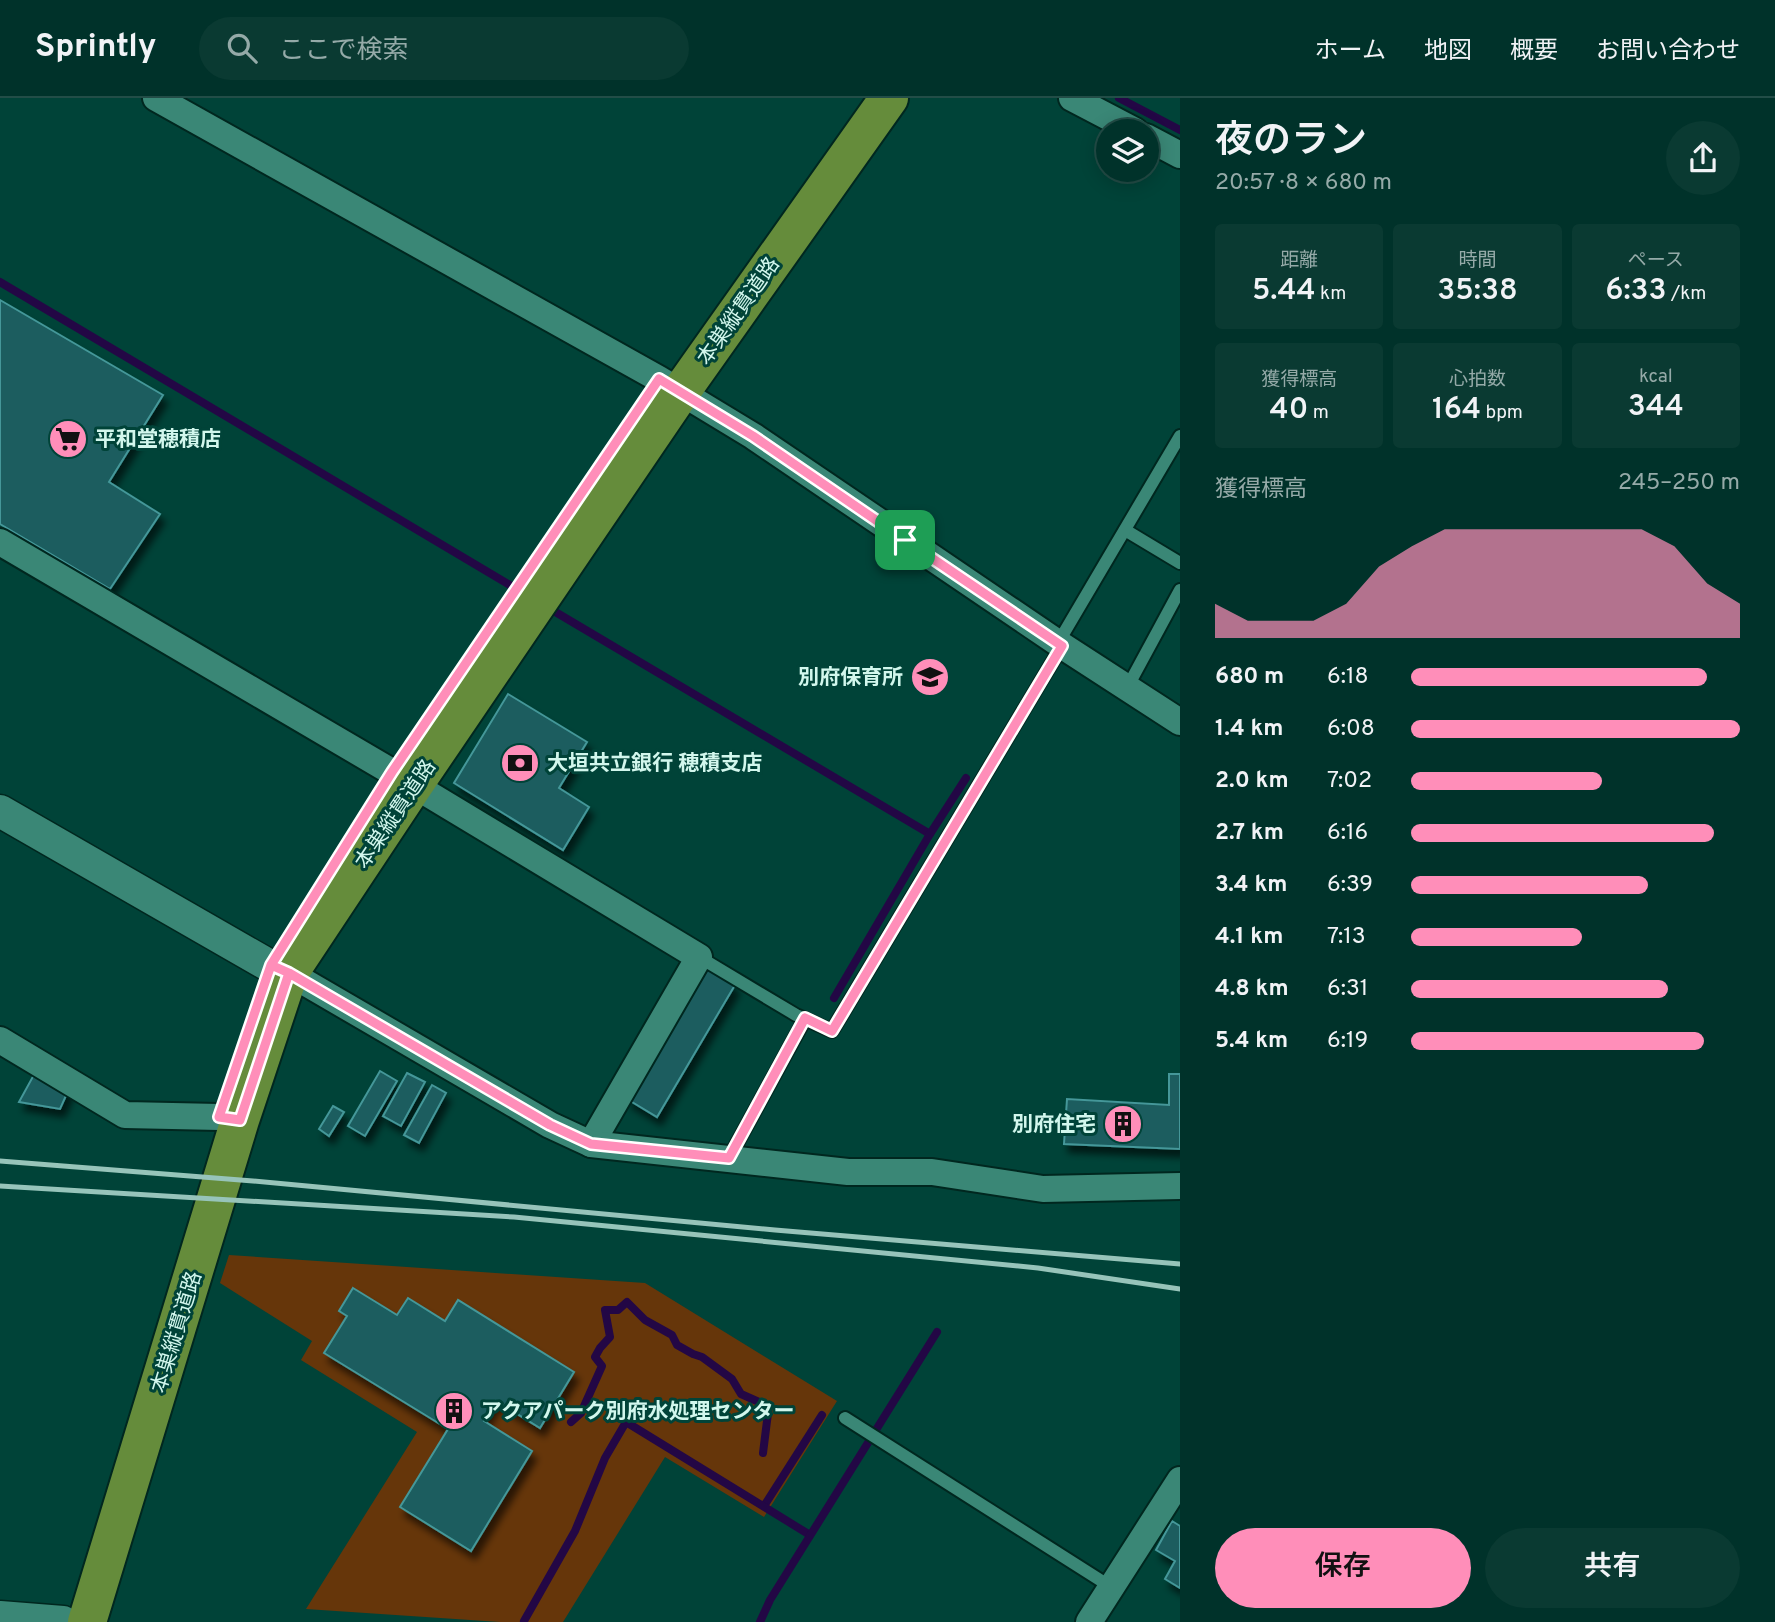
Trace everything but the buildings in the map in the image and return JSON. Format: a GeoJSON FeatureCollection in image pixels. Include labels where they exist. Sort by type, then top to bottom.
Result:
{"type":"FeatureCollection","features":[{"type":"Feature","properties":{"kind":"main road","name":"本巣縦貫道路"},"geometry":{"type":"LineString","coordinates":[[62,1622],[142,1358],[230,1119],[280,969],[403,779],[669,386],[858,98]]}},
{"type":"Feature","properties":{"kind":"main road","name":"本巣縦貫道路"},"geometry":{"type":"LineString","coordinates":[[669,386],[889,98]]}},
{"type":"Feature","properties":{"kind":"main road","name":"本巣縦貫道路"},"geometry":{"type":"LineString","coordinates":[[87,1622],[230,1119]]}},
{"type":"Feature","properties":{"kind":"street"},"geometry":{"type":"LineString","coordinates":[[156,98],[669,386],[753,436],[1060,645],[1180,722]]}},
{"type":"Feature","properties":{"kind":"street"},"geometry":{"type":"LineString","coordinates":[[1072,98],[1112,119]]}},
{"type":"Feature","properties":{"kind":"street"},"geometry":{"type":"LineString","coordinates":[[1159,144],[1180,155]]}},
{"type":"Feature","properties":{"kind":"street"},"geometry":{"type":"LineString","coordinates":[[0,542],[699,957],[591,1144]]}},
{"type":"Feature","properties":{"kind":"street"},"geometry":{"type":"LineString","coordinates":[[0,811],[550,1125],[591,1144],[848,1172],[932,1172],[1043,1189],[1180,1186]]}},
{"type":"Feature","properties":{"kind":"street"},"geometry":{"type":"LineString","coordinates":[[0,1040],[125,1115],[230,1119]]}},
{"type":"Feature","properties":{"kind":"street"},"geometry":{"type":"LineString","coordinates":[[1089,1622],[1180,1480]]}},
{"type":"Feature","properties":{"kind":"street"},"geometry":{"type":"LineString","coordinates":[[0,1617],[62,1622]]}},
{"type":"Feature","properties":{"kind":"lane"},"geometry":{"type":"LineString","coordinates":[[699,957],[832,1031],[1180,436]]}},
{"type":"Feature","properties":{"kind":"lane"},"geometry":{"type":"LineString","coordinates":[[1125,530],[1180,564]]}},
{"type":"Feature","properties":{"kind":"lane"},"geometry":{"type":"LineString","coordinates":[[1127,688],[1180,590]]}},
{"type":"Feature","properties":{"kind":"lane"},"geometry":{"type":"LineString","coordinates":[[729,1158],[805,1018]]}},
{"type":"Feature","properties":{"kind":"lane"},"geometry":{"type":"LineString","coordinates":[[845,1418],[1111,1587]]}},
{"type":"Feature","properties":{"kind":"shaded area"},"geometry":{"type":"Polygon","coordinates":[[[229,1255],[645,1283],[837,1401],[764,1517],[665,1457],[563,1622],[500,1622],[306,1609],[417,1432],[301,1360],[312,1341],[220,1283],[229,1255]]]}},
{"type":"Feature","properties":{"kind":"waterway"},"geometry":{"type":"LineString","coordinates":[[1119,98],[1180,130]]}},
{"type":"Feature","properties":{"kind":"waterway"},"geometry":{"type":"LineString","coordinates":[[0,282],[530,597]]}},
{"type":"Feature","properties":{"kind":"waterway"},"geometry":{"type":"LineString","coordinates":[[547,607],[930,834]]}},
{"type":"Feature","properties":{"kind":"waterway"},"geometry":{"type":"LineString","coordinates":[[834,998],[966,778]]}},
{"type":"Feature","properties":{"kind":"waterway"},"geometry":{"type":"LineString","coordinates":[[571,1422],[581,1413],[602,1366],[595,1357],[610,1337],[605,1310],[618,1310],[627,1302],[645,1320],[672,1335],[677,1345],[702,1357],[732,1379],[741,1394],[759,1402],[768,1413],[763,1453]]}},
{"type":"Feature","properties":{"kind":"waterway"},"geometry":{"type":"LineString","coordinates":[[760,1622],[770,1600],[937,1332]]}},
{"type":"Feature","properties":{"kind":"waterway"},"geometry":{"type":"LineString","coordinates":[[764,1506],[822,1415]]}},
{"type":"Feature","properties":{"kind":"waterway"},"geometry":{"type":"LineString","coordinates":[[524,1621],[575,1531],[605,1458],[626,1422],[810,1535]]}},
{"type":"Feature","properties":{"kind":"railway"},"geometry":{"type":"LineString","coordinates":[[0,1161],[1180,1264]]}},
{"type":"Feature","properties":{"kind":"railway"},"geometry":{"type":"LineString","coordinates":[[0,1186],[514,1217],[1038,1268],[1180,1289]]}},
{"type":"Feature","properties":{"kind":"place","name":"平和堂穂積店"},"geometry":{"type":"Point","coordinates":[68,439]}},
{"type":"Feature","properties":{"kind":"place","name":"別府保育所"},"geometry":{"type":"Point","coordinates":[930,677]}},
{"type":"Feature","properties":{"kind":"place","name":"大垣共立銀行 穂積支店"},"geometry":{"type":"Point","coordinates":[520,763]}},
{"type":"Feature","properties":{"kind":"place","name":"別府住宅"},"geometry":{"type":"Point","coordinates":[1123,1124]}},
{"type":"Feature","properties":{"kind":"place","name":"アクアパーク別府水処理センター"},"geometry":{"type":"Point","coordinates":[454,1411]}},
{"type":"Feature","properties":{"kind":"route"},"geometry":{"type":"LineString","coordinates":[[905,540],[753,436],[659,379],[392,772],[271,965],[289,973],[240,1120],[219,1117],[271,965],[289,973],[550,1125],[591,1144],[729,1158],[805,1018],[832,1031],[1062,646],[905,540]]}}]}
